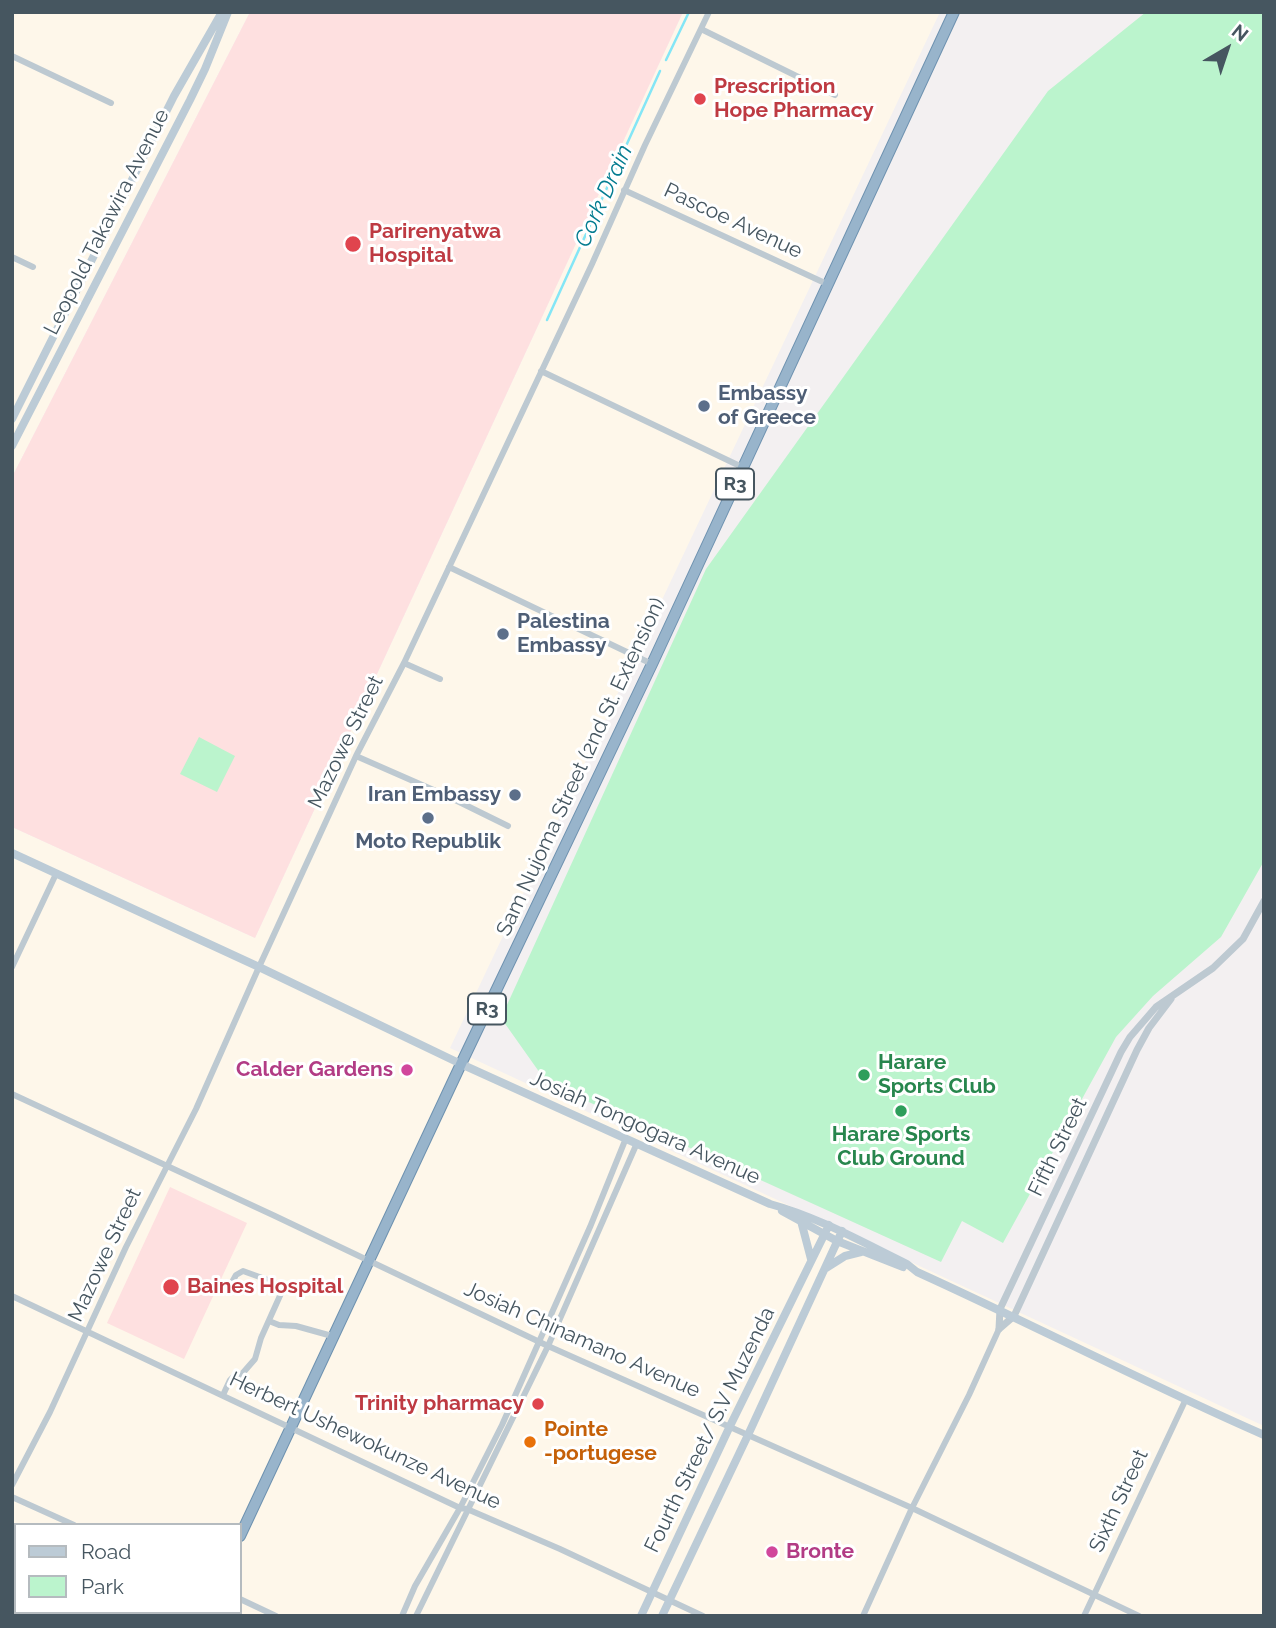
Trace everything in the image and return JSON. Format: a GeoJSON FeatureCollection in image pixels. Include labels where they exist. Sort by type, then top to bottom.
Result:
{"type":"FeatureCollection","features":[{"type":"Feature","properties":{"kind":"highway","name":"Sam Nujoma Street (2nd St. Extension)"},"geometry":{"type":"LineString","coordinates":[[242,1532],[332,1336],[652,664],[954,12]]}},
{"type":"Feature","properties":{"kind":"main road","name":"Leopold Takawira Avenue"},"geometry":{"type":"LineString","coordinates":[[12,419],[174,96],[225,12]]}},
{"type":"Feature","properties":{"kind":"main road","name":"Leopold Takawira Avenue"},"geometry":{"type":"LineString","coordinates":[[12,446],[190,100],[205,69],[225,12]]}},
{"type":"Feature","properties":{"kind":"main road","name":"Josiah Tongogara Avenue"},"geometry":{"type":"LineString","coordinates":[[12,853],[461,1064],[770,1204],[795,1211],[842,1231],[907,1264],[917,1272],[1000,1309],[1185,1401],[1264,1435]]}},
{"type":"Feature","properties":{"kind":"main road"},"geometry":{"type":"LineString","coordinates":[[770,1204],[837,1241],[917,1272]]}},
{"type":"Feature","properties":{"kind":"main road"},"geometry":{"type":"LineString","coordinates":[[801,1221],[811,1259]]}},
{"type":"Feature","properties":{"kind":"main road","name":"Fourth Street/ S.V Muzenda"},"geometry":{"type":"LineString","coordinates":[[641,1616],[828,1225]]}},
{"type":"Feature","properties":{"kind":"main road"},"geometry":{"type":"LineString","coordinates":[[662,1616],[842,1231]]}},
{"type":"Feature","properties":{"kind":"main road"},"geometry":{"type":"LineString","coordinates":[[825,1268],[845,1256],[861,1252]]}},
{"type":"Feature","properties":{"kind":"street","name":"Mazowe Street"},"geometry":{"type":"LineString","coordinates":[[12,1485],[50,1412],[126,1247],[196,1109],[356,756],[404,663],[709,12]]}},
{"type":"Feature","properties":{"kind":"street"},"geometry":{"type":"LineString","coordinates":[[701,29],[835,96]]}},
{"type":"Feature","properties":{"kind":"street"},"geometry":{"type":"LineString","coordinates":[[12,56],[111,103]]}},
{"type":"Feature","properties":{"kind":"street","name":"Pascoe Avenue"},"geometry":{"type":"LineString","coordinates":[[624,190],[827,284]]}},
{"type":"Feature","properties":{"kind":"street"},"geometry":{"type":"LineString","coordinates":[[12,257],[33,267]]}},
{"type":"Feature","properties":{"kind":"street"},"geometry":{"type":"LineString","coordinates":[[541,371],[742,467]]}},
{"type":"Feature","properties":{"kind":"street"},"geometry":{"type":"LineString","coordinates":[[449,567],[652,664]]}},
{"type":"Feature","properties":{"kind":"street"},"geometry":{"type":"LineString","coordinates":[[404,663],[440,679]]}},
{"type":"Feature","properties":{"kind":"street"},"geometry":{"type":"LineString","coordinates":[[356,756],[508,826]]}},
{"type":"Feature","properties":{"kind":"street"},"geometry":{"type":"LineString","coordinates":[[12,967],[56,874]]}},
{"type":"Feature","properties":{"kind":"street","name":"Fifth Street"},"geometry":{"type":"LineString","coordinates":[[863,1616],[912,1508],[969,1395],[999,1329],[1000,1309],[1121,1052],[1130,1037],[1156,1007],[1213,968],[1243,939],[1264,901]]}},
{"type":"Feature","properties":{"kind":"street","name":"Fifth Street"},"geometry":{"type":"LineString","coordinates":[[999,1329],[1014,1316],[1137,1050],[1172,996]]}},
{"type":"Feature","properties":{"kind":"street","name":"Josiah Chinamano Avenue"},"geometry":{"type":"LineString","coordinates":[[12,1094],[539,1342],[912,1508],[1139,1616]]}},
{"type":"Feature","properties":{"kind":"street"},"geometry":{"type":"LineString","coordinates":[[416,1616],[590,1227],[626,1138]]}},
{"type":"Feature","properties":{"kind":"street"},"geometry":{"type":"LineString","coordinates":[[402,1616],[415,1586],[463,1508],[548,1346],[636,1143]]}},
{"type":"Feature","properties":{"kind":"street"},"geometry":{"type":"LineString","coordinates":[[223,1395],[230,1380],[241,1375],[255,1359],[261,1338],[283,1289],[279,1284],[243,1271],[236,1275],[231,1284]]}},
{"type":"Feature","properties":{"kind":"street","name":"Herbert Ushewokunze Avenue"},"geometry":{"type":"LineString","coordinates":[[12,1296],[463,1508],[560,1549],[703,1616]]}},
{"type":"Feature","properties":{"kind":"street"},"geometry":{"type":"LineString","coordinates":[[269,1321],[332,1336]]}},
{"type":"Feature","properties":{"kind":"street","name":"Sixth Street"},"geometry":{"type":"LineString","coordinates":[[1084,1616],[1185,1401]]}},
{"type":"Feature","properties":{"kind":"street"},"geometry":{"type":"LineString","coordinates":[[12,1497],[70,1523]]}},
{"type":"Feature","properties":{"kind":"street"},"geometry":{"type":"LineString","coordinates":[[242,1600],[276,1616]]}},
{"type":"Feature","properties":{"kind":"shaded area"},"geometry":{"type":"Polygon","coordinates":[[[12,12],[250,12],[12,477],[12,12]]]}},
{"type":"Feature","properties":{"kind":"shaded area","name":"Parirenyatwa Hospital"},"geometry":{"type":"Polygon","coordinates":[[[250,12],[683,12],[255,938],[12,827],[12,477],[250,12]]]}},
{"type":"Feature","properties":{"kind":"shaded area"},"geometry":{"type":"Polygon","coordinates":[[[683,12],[940,12],[450,1048],[1264,1426],[1264,1616],[12,1616],[12,827],[255,938],[683,12]]]}},
{"type":"Feature","properties":{"kind":"shaded area","name":"Baines Hospital"},"geometry":{"type":"Polygon","coordinates":[[[170,1187],[247,1223],[184,1359],[107,1323],[170,1187]]]}},
{"type":"Feature","properties":{"kind":"green space"},"geometry":{"type":"Polygon","coordinates":[[[1146,12],[1264,12],[1264,861],[1221,937],[1153,996],[1116,1037],[1003,1243],[962,1221],[941,1262],[547,1083],[501,1018],[706,569],[1048,91],[1146,12]]]}},
{"type":"Feature","properties":{"kind":"green space"},"geometry":{"type":"Polygon","coordinates":[[[199,737],[235,756],[217,792],[180,774],[199,737]]]}},
{"type":"Feature","properties":{"kind":"waterway","name":"Cork Drain"},"geometry":{"type":"LineString","coordinates":[[666,60],[689,12]]}},
{"type":"Feature","properties":{"kind":"waterway","name":"Cork Drain"},"geometry":{"type":"LineString","coordinates":[[547,320],[660,71]]}},
{"type":"Feature","properties":{"kind":"place","name":"Prescription Hope Pharmacy"},"geometry":{"type":"Point","coordinates":[700,99]}},
{"type":"Feature","properties":{"kind":"place","name":"Parirenyatwa Hospital"},"geometry":{"type":"Point","coordinates":[353,244]}},
{"type":"Feature","properties":{"kind":"place","name":"Embassy of Greece"},"geometry":{"type":"Point","coordinates":[704,406]}},
{"type":"Feature","properties":{"kind":"place","name":"Palestina Embassy"},"geometry":{"type":"Point","coordinates":[503,634]}},
{"type":"Feature","properties":{"kind":"place","name":"Iran Embassy"},"geometry":{"type":"Point","coordinates":[515,795]}},
{"type":"Feature","properties":{"kind":"place","name":"Moto Republik"},"geometry":{"type":"Point","coordinates":[428,818]}},
{"type":"Feature","properties":{"kind":"place","name":"Calder Gardens"},"geometry":{"type":"Point","coordinates":[407,1070]}},
{"type":"Feature","properties":{"kind":"place","name":"Harare Sports Club"},"geometry":{"type":"Point","coordinates":[864,1075]}},
{"type":"Feature","properties":{"kind":"place","name":"Harare Sports Club Ground"},"geometry":{"type":"Point","coordinates":[901,1111]}},
{"type":"Feature","properties":{"kind":"place","name":"Baines Hospital"},"geometry":{"type":"Point","coordinates":[171,1287]}},
{"type":"Feature","properties":{"kind":"place","name":"Trinity pharmacy"},"geometry":{"type":"Point","coordinates":[538,1404]}},
{"type":"Feature","properties":{"kind":"place","name":"Pointe -portugese"},"geometry":{"type":"Point","coordinates":[530,1442]}},
{"type":"Feature","properties":{"kind":"place","name":"Bronte"},"geometry":{"type":"Point","coordinates":[772,1552]}}]}
